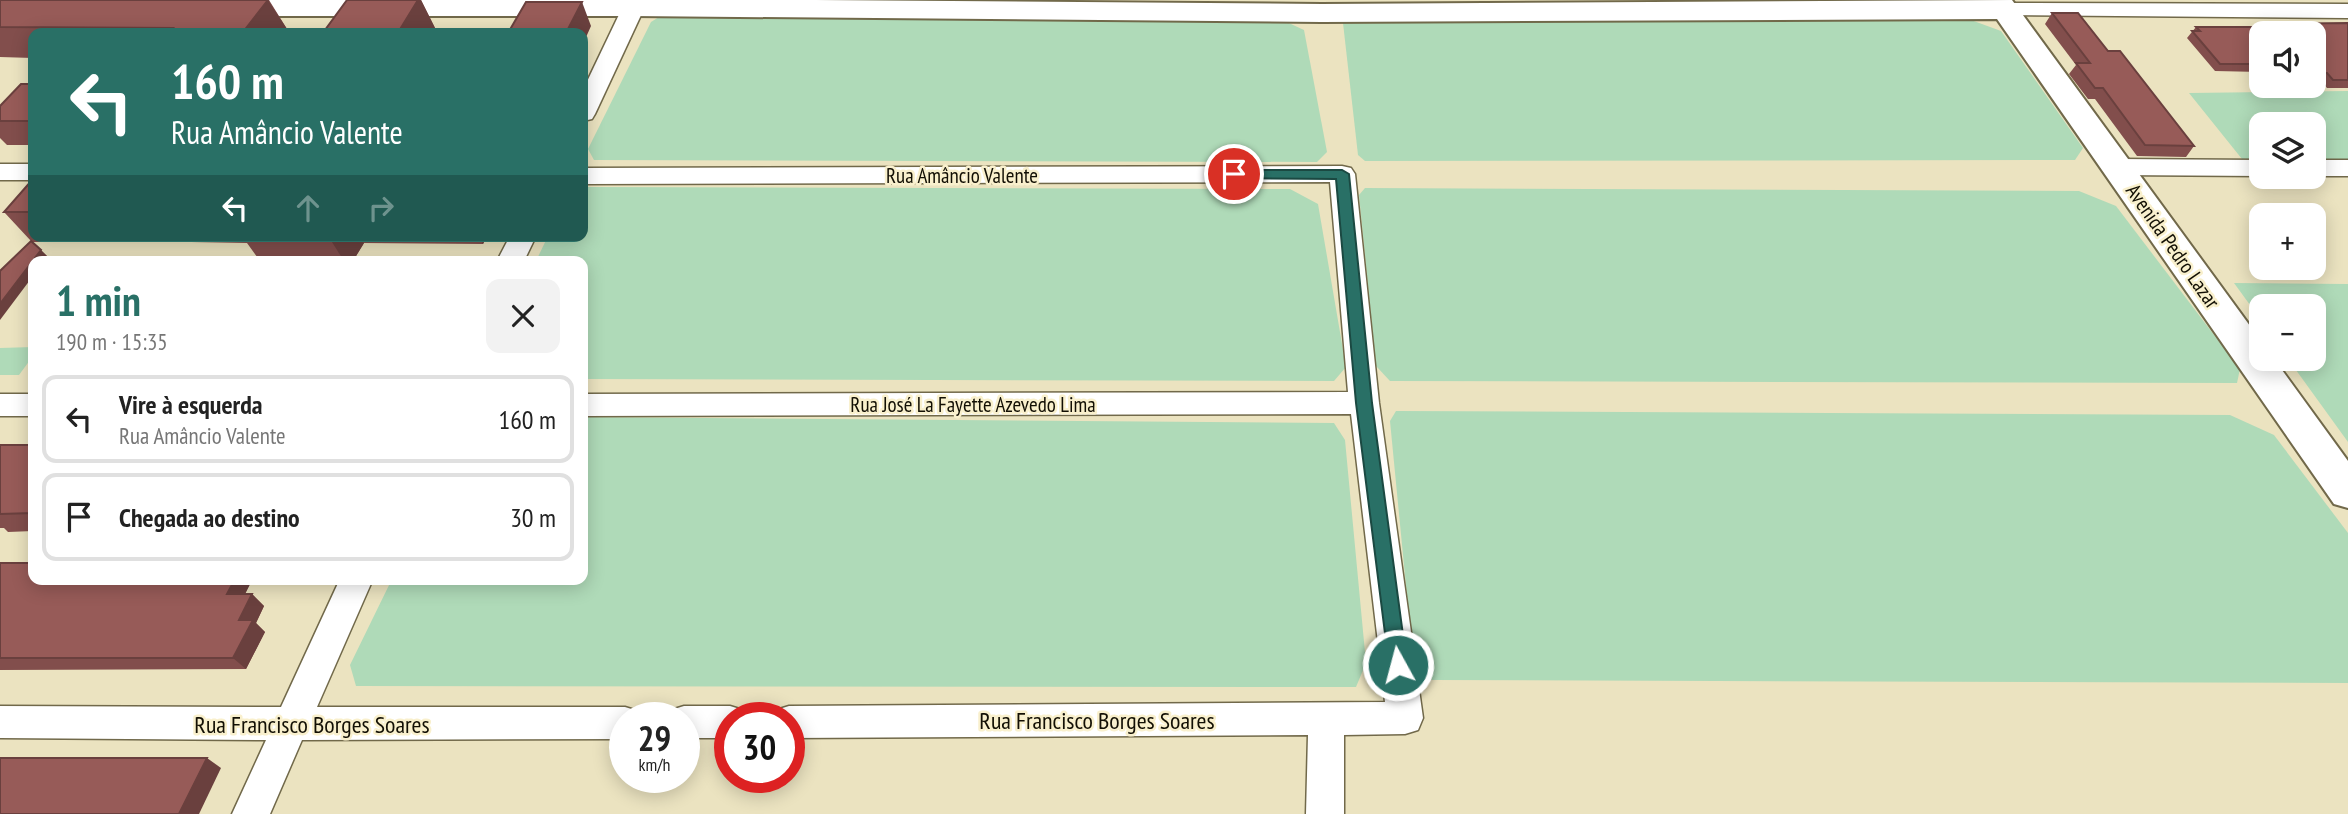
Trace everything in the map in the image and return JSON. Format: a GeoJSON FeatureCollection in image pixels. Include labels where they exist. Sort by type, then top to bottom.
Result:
{"type":"FeatureCollection","features":[{"type":"Feature","properties":{"kind":"main road"},"geometry":{"type":"LineString","coordinates":[[201,7],[270,4],[1321,7],[2002,5]]}},
{"type":"Feature","properties":{"kind":"main road","name":"Avenida Pedro Lazar"},"geometry":{"type":"LineString","coordinates":[[2002,5],[2348,492]]}},
{"type":"Feature","properties":{"kind":"street"},"geometry":{"type":"LineString","coordinates":[[588,103],[635,4]]}},
{"type":"Feature","properties":{"kind":"street"},"geometry":{"type":"LineString","coordinates":[[2002,5],[2259,5],[2348,10]]}},
{"type":"Feature","properties":{"kind":"street"},"geometry":{"type":"LineString","coordinates":[[2117,167],[2249,168]]}},
{"type":"Feature","properties":{"kind":"street"},"geometry":{"type":"LineString","coordinates":[[2326,168],[2348,168]]}},
{"type":"Feature","properties":{"kind":"street"},"geometry":{"type":"LineString","coordinates":[[0,172],[28,172]]}},
{"type":"Feature","properties":{"kind":"street","name":"Rua Amâncio Valente"},"geometry":{"type":"LineString","coordinates":[[588,176],[1342,174],[1364,403]]}},
{"type":"Feature","properties":{"kind":"street","name":"Rua José La Fayette Azevedo Lima"},"geometry":{"type":"LineString","coordinates":[[588,405],[1364,403]]}},
{"type":"Feature","properties":{"kind":"street","name":"Rua Francisco Borges Soares"},"geometry":{"type":"LineString","coordinates":[[805,722],[1405,718],[1364,403]]}},
{"type":"Feature","properties":{"kind":"street"},"geometry":{"type":"LineString","coordinates":[[0,405],[28,405]]}},
{"type":"Feature","properties":{"kind":"street"},"geometry":{"type":"LineString","coordinates":[[251,814],[353,585]]}},
{"type":"Feature","properties":{"kind":"street"},"geometry":{"type":"LineString","coordinates":[[1325,814],[1326,719]]}},
{"type":"Feature","properties":{"kind":"street","name":"Rua Francisco Borges Soares"},"geometry":{"type":"LineString","coordinates":[[0,722],[609,723]]}},
{"type":"Feature","properties":{"kind":"green space"},"geometry":{"type":"Polygon","coordinates":[[[659,17],[1280,19],[1304,30],[1327,152],[1317,162],[594,160],[588,149],[651,22],[659,17]]]}},
{"type":"Feature","properties":{"kind":"green space"},"geometry":{"type":"Polygon","coordinates":[[[1348,18],[1971,20],[2001,31],[2083,148],[2075,160],[1365,161],[1358,155],[1343,23],[1348,18]]]}},
{"type":"Feature","properties":{"kind":"green space"},"geometry":{"type":"Polygon","coordinates":[[[2326,91],[2348,91],[2348,160],[2326,159],[2326,112],[2249,112],[2249,159],[2242,159],[2189,93],[2249,92],[2249,98],[2326,98],[2326,91]]]}},
{"type":"Feature","properties":{"kind":"green space"},"geometry":{"type":"Polygon","coordinates":[[[588,187],[1290,189],[1318,204],[1346,367],[1334,381],[588,379],[588,256],[538,256],[545,242],[588,242],[588,187]]]}},
{"type":"Feature","properties":{"kind":"green space"},"geometry":{"type":"Polygon","coordinates":[[[1365,188],[2079,191],[2116,206],[2240,369],[2237,383],[1390,381],[1376,366],[1359,195],[1365,188]]]}},
{"type":"Feature","properties":{"kind":"green space"},"geometry":{"type":"Polygon","coordinates":[[[2234,283],[2348,284],[2348,442],[2297,371],[2326,371],[2326,294],[2249,294],[2249,304],[2234,283]]]}},
{"type":"Feature","properties":{"kind":"green space"},"geometry":{"type":"Polygon","coordinates":[[[28,347],[28,363],[19,375],[0,375],[0,348],[28,347]]]}},
{"type":"Feature","properties":{"kind":"green space"},"geometry":{"type":"Polygon","coordinates":[[[1396,411],[2230,415],[2274,435],[2348,533],[2348,683],[1432,680],[1413,658],[1390,421],[1396,411]]]}},
{"type":"Feature","properties":{"kind":"green space"},"geometry":{"type":"Polygon","coordinates":[[[588,417],[1334,423],[1345,440],[1366,663],[1356,687],[356,686],[350,665],[389,585],[588,585],[588,417]]]}},
{"type":"Feature","properties":{"kind":"building"},"geometry":{"type":"Polygon","coordinates":[[[0,0],[268,0],[246,28],[0,27],[0,0]]]}},
{"type":"Feature","properties":{"kind":"building"},"geometry":{"type":"Polygon","coordinates":[[[347,0],[418,0],[401,28],[326,28],[347,0]]]}},
{"type":"Feature","properties":{"kind":"building"},"geometry":{"type":"Polygon","coordinates":[[[526,2],[582,2],[569,28],[511,28],[526,2]]]}},
{"type":"Feature","properties":{"kind":"building"},"geometry":{"type":"Polygon","coordinates":[[[2052,13],[2078,13],[2108,51],[2120,51],[2194,146],[2145,145],[2103,88],[2095,88],[2076,63],[2090,63],[2052,13]]]}},
{"type":"Feature","properties":{"kind":"building"},"geometry":{"type":"Polygon","coordinates":[[[2326,23],[2348,23],[2348,80],[2333,80],[2326,73],[2326,23]]]}},
{"type":"Feature","properties":{"kind":"building"},"geometry":{"type":"Polygon","coordinates":[[[2196,27],[2249,27],[2249,64],[2220,64],[2192,31],[2200,31],[2196,27]]]}},
{"type":"Feature","properties":{"kind":"building"},"geometry":{"type":"Polygon","coordinates":[[[21,84],[28,84],[28,121],[0,121],[0,106],[21,84]]]}},
{"type":"Feature","properties":{"kind":"building"},"geometry":{"type":"Polygon","coordinates":[[[28,185],[28,212],[4,212],[28,185]]]}},
{"type":"Feature","properties":{"kind":"building"},"geometry":{"type":"Polygon","coordinates":[[[30,242],[41,250],[36,256],[28,256],[28,267],[0,304],[0,271],[30,242]]]}},
{"type":"Feature","properties":{"kind":"building"},"geometry":{"type":"Polygon","coordinates":[[[0,445],[28,445],[28,513],[0,514],[0,445]]]}},
{"type":"Feature","properties":{"kind":"building"},"geometry":{"type":"Polygon","coordinates":[[[0,563],[28,563],[28,585],[232,585],[227,594],[252,594],[239,620],[253,620],[233,658],[0,658],[0,563]]]}},
{"type":"Feature","properties":{"kind":"building"},"geometry":{"type":"Polygon","coordinates":[[[0,758],[207,758],[179,814],[0,814],[0,758]]]}},
{"type":"Feature","properties":{"kind":"route"},"geometry":{"type":"LineString","coordinates":[[1234,174],[1342,174],[1364,403],[1398,665]]}}]}
